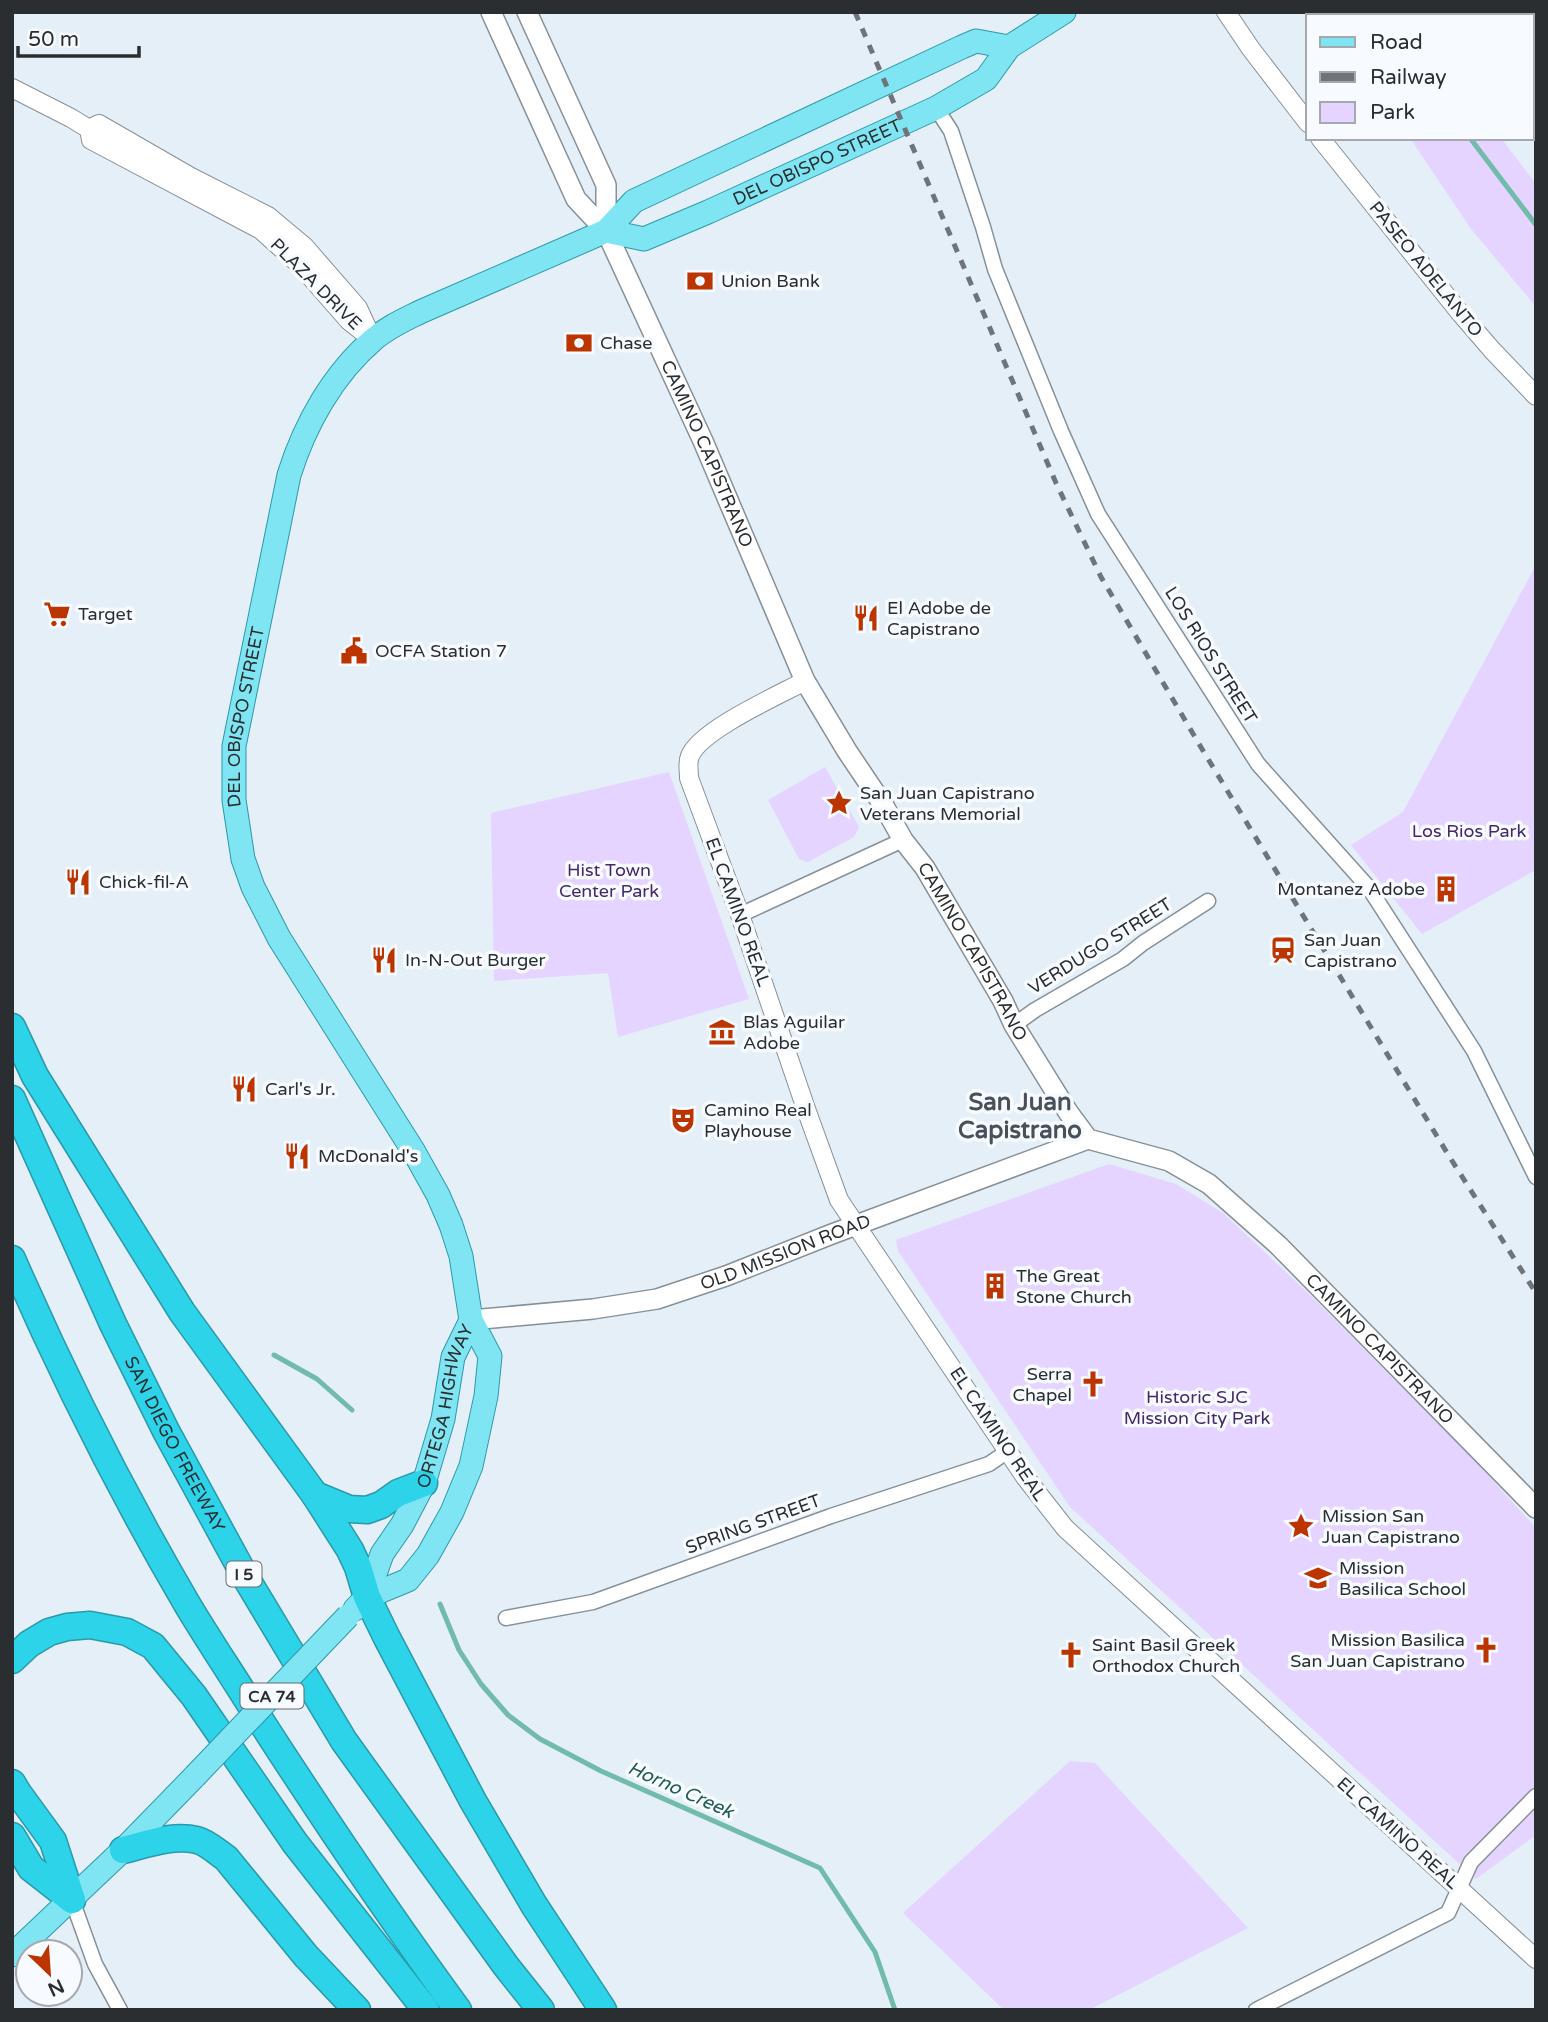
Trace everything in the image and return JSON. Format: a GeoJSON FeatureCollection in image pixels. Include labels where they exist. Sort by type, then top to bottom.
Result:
{"type":"FeatureCollection","features":[{"type":"Feature","properties":{"kind":"highway"},"geometry":{"type":"LineString","coordinates":[[12,1027],[35,1076],[182,1312],[315,1496],[350,1550],[367,1597],[387,1638],[473,1801],[534,1905],[603,2010]]}},
{"type":"Feature","properties":{"kind":"highway","name":"SAN DIEGO FREEWAY"},"geometry":{"type":"LineString","coordinates":[[12,1099],[118,1336],[246,1578],[344,1741],[506,1966],[541,2010]]}},
{"type":"Feature","properties":{"kind":"highway"},"geometry":{"type":"LineString","coordinates":[[12,1259],[48,1342],[117,1479],[188,1605],[299,1781],[458,2010]]}},
{"type":"Feature","properties":{"kind":"highway"},"geometry":{"type":"LineString","coordinates":[[315,1496],[349,1509],[367,1510],[381,1506],[398,1493],[424,1483]]}},
{"type":"Feature","properties":{"kind":"highway"},"geometry":{"type":"LineString","coordinates":[[12,1660],[29,1644],[49,1632],[67,1627],[90,1625],[127,1632],[153,1646],[194,1696],[295,1843],[426,2010]]}},
{"type":"Feature","properties":{"kind":"highway"},"geometry":{"type":"LineString","coordinates":[[12,1783],[53,1841],[72,1900]]}},
{"type":"Feature","properties":{"kind":"highway"},"geometry":{"type":"LineString","coordinates":[[12,1836],[31,1868],[72,1900]]}},
{"type":"Feature","properties":{"kind":"highway"},"geometry":{"type":"LineString","coordinates":[[124,1850],[169,1839],[197,1840],[213,1848],[226,1858],[306,1956],[357,2010]]}},
{"type":"Feature","properties":{"kind":"main road","name":"CAMINO CAPISTRANO"},"geometry":{"type":"LineString","coordinates":[[491,12],[576,199],[606,231],[703,441],[804,681],[903,840],[925,868],[1047,1080],[1088,1139],[1169,1161],[1209,1184],[1278,1245],[1536,1508]]}},
{"type":"Feature","properties":{"kind":"main road","name":"CAMINO CAPISTRANO"},"geometry":{"type":"LineString","coordinates":[[527,12],[606,185],[606,231]]}},
{"type":"Feature","properties":{"kind":"main road","name":"DEL OBISPO STREET"},"geometry":{"type":"LineString","coordinates":[[606,231],[645,239],[936,107],[986,79],[1009,47],[1064,12]]}},
{"type":"Feature","properties":{"kind":"main road","name":"DEL OBISPO STREET"},"geometry":{"type":"LineString","coordinates":[[471,1320],[461,1256],[438,1195],[265,913],[243,859],[234,800],[234,746],[289,475],[302,440],[326,394],[341,374],[373,340],[391,327],[606,231],[634,201],[962,47],[976,41],[1009,47]]}},
{"type":"Feature","properties":{"kind":"main road","name":"OLD MISSION ROAD"},"geometry":{"type":"LineString","coordinates":[[471,1320],[593,1309],[657,1299],[726,1276],[1088,1139]]}},
{"type":"Feature","properties":{"kind":"main road","name":"ORTEGA HIGHWAY"},"geometry":{"type":"LineString","coordinates":[[367,1597],[382,1554],[402,1525],[424,1483],[443,1419],[453,1357],[471,1320]]}},
{"type":"Feature","properties":{"kind":"main road","name":"ORTEGA HIGHWAY"},"geometry":{"type":"LineString","coordinates":[[12,1955],[124,1850],[367,1597],[408,1580],[428,1555],[464,1485],[486,1396],[489,1356],[471,1320]]}},
{"type":"Feature","properties":{"kind":"street"},"geometry":{"type":"LineString","coordinates":[[1226,12],[1306,120]]}},
{"type":"Feature","properties":{"kind":"street","name":"PLAZA DRIVE"},"geometry":{"type":"LineString","coordinates":[[12,88],[89,129],[99,124],[191,177],[268,216],[305,247],[358,308],[373,340]]}},
{"type":"Feature","properties":{"kind":"street","name":"LOS RIOS STREET"},"geometry":{"type":"LineString","coordinates":[[936,107],[951,131],[995,269],[1098,514],[1258,764],[1369,888],[1474,1051],[1531,1152],[1536,1177]]}},
{"type":"Feature","properties":{"kind":"street","name":"PASEO ADELANTO"},"geometry":{"type":"LineString","coordinates":[[1322,140],[1461,314],[1536,396]]}},
{"type":"Feature","properties":{"kind":"street","name":"EL CAMINO REAL"},"geometry":{"type":"LineString","coordinates":[[804,681],[707,736],[691,755],[688,766],[689,778],[740,915],[836,1195],[1008,1451],[1041,1498],[1078,1540],[1536,1959]]}},
{"type":"Feature","properties":{"kind":"street"},"geometry":{"type":"LineString","coordinates":[[740,915],[903,840]]}},
{"type":"Feature","properties":{"kind":"street","name":"VERDUGO STREET"},"geometry":{"type":"LineString","coordinates":[[1014,1025],[1123,959],[1208,901]]}},
{"type":"Feature","properties":{"kind":"street","name":"SPRING STREET"},"geometry":{"type":"LineString","coordinates":[[506,1618],[593,1602],[831,1516],[989,1464],[1008,1451]]}},
{"type":"Feature","properties":{"kind":"street"},"geometry":{"type":"LineString","coordinates":[[1256,2010],[1448,1913],[1471,1861],[1536,1796]]}},
{"type":"Feature","properties":{"kind":"street"},"geometry":{"type":"LineString","coordinates":[[72,1900],[95,1965],[120,2010]]}},
{"type":"Feature","properties":{"kind":"green space"},"geometry":{"type":"Polygon","coordinates":[[[1411,140],[1503,140],[1536,184],[1536,307],[1471,229],[1411,140]]]}},
{"type":"Feature","properties":{"kind":"green space","name":"Los Rios Park"},"geometry":{"type":"Polygon","coordinates":[[[1536,565],[1536,870],[1422,934],[1351,845],[1403,812],[1536,565]]]}},
{"type":"Feature","properties":{"kind":"green space"},"geometry":{"type":"Polygon","coordinates":[[[825,767],[859,827],[854,837],[808,862],[799,859],[768,800],[825,767]]]}},
{"type":"Feature","properties":{"kind":"green space","name":"Hist Town Center Park"},"geometry":{"type":"Polygon","coordinates":[[[669,772],[749,999],[618,1037],[608,973],[494,981],[491,813],[669,772]]]}},
{"type":"Feature","properties":{"kind":"green space","name":"Historic SJC Mission City Park"},"geometry":{"type":"Polygon","coordinates":[[[1109,1164],[1176,1184],[1223,1213],[1308,1293],[1473,1459],[1536,1528],[1536,1835],[1476,1879],[1070,1507],[898,1251],[896,1240],[1109,1164]]]}},
{"type":"Feature","properties":{"kind":"green space"},"geometry":{"type":"Polygon","coordinates":[[[1070,1761],[1095,1763],[1248,1928],[1089,2010],[1004,2010],[903,1913],[1070,1761]]]}},
{"type":"Feature","properties":{"kind":"waterway"},"geometry":{"type":"LineString","coordinates":[[1472,140],[1536,225]]}},
{"type":"Feature","properties":{"kind":"waterway","name":"Horno Creek"},"geometry":{"type":"LineString","coordinates":[[274,1355],[317,1379],[352,1410]]}},
{"type":"Feature","properties":{"kind":"waterway","name":"Horno Creek"},"geometry":{"type":"LineString","coordinates":[[440,1604],[459,1650],[481,1684],[508,1715],[540,1739],[601,1771],[820,1868],[875,1952],[895,2010]]}},
{"type":"Feature","properties":{"kind":"railway"},"geometry":{"type":"LineString","coordinates":[[855,12],[1056,483],[1101,577],[1449,1156],[1536,1293]]}},
{"type":"Feature","properties":{"kind":"place","name":"Union Bank"},"geometry":{"type":"Point","coordinates":[700,281]}},
{"type":"Feature","properties":{"kind":"place","name":"Chase"},"geometry":{"type":"Point","coordinates":[579,343]}},
{"type":"Feature","properties":{"kind":"place","name":"Target"},"geometry":{"type":"Point","coordinates":[57,614]}},
{"type":"Feature","properties":{"kind":"place","name":"El Adobe de Capistrano"},"geometry":{"type":"Point","coordinates":[866,618]}},
{"type":"Feature","properties":{"kind":"place","name":"OCFA Station 7"},"geometry":{"type":"Point","coordinates":[354,651]}},
{"type":"Feature","properties":{"kind":"place","name":"San Juan Capistrano Veterans Memorial"},"geometry":{"type":"Point","coordinates":[839,803]}},
{"type":"Feature","properties":{"kind":"place","name":"Chick-fil-A"},"geometry":{"type":"Point","coordinates":[78,882]}},
{"type":"Feature","properties":{"kind":"place","name":"Montanez Adobe"},"geometry":{"type":"Point","coordinates":[1446,889]}},
{"type":"Feature","properties":{"kind":"place","name":"San Juan Capistrano"},"geometry":{"type":"Point","coordinates":[1283,950]}},
{"type":"Feature","properties":{"kind":"place","name":"In-N-Out Burger"},"geometry":{"type":"Point","coordinates":[384,960]}},
{"type":"Feature","properties":{"kind":"place","name":"Blas Aguilar Adobe"},"geometry":{"type":"Point","coordinates":[722,1032]}},
{"type":"Feature","properties":{"kind":"place","name":"Carl's Jr."},"geometry":{"type":"Point","coordinates":[244,1089]}},
{"type":"Feature","properties":{"kind":"place","name":"Camino Real Playhouse"},"geometry":{"type":"Point","coordinates":[683,1120]}},
{"type":"Feature","properties":{"kind":"place","name":"McDonald's"},"geometry":{"type":"Point","coordinates":[297,1156]}},
{"type":"Feature","properties":{"kind":"place","name":"The Great Stone Church"},"geometry":{"type":"Point","coordinates":[995,1286]}},
{"type":"Feature","properties":{"kind":"place","name":"Serra Chapel"},"geometry":{"type":"Point","coordinates":[1093,1384]}},
{"type":"Feature","properties":{"kind":"place","name":"Mission San Juan Capistrano"},"geometry":{"type":"Point","coordinates":[1301,1526]}},
{"type":"Feature","properties":{"kind":"place","name":"Mission Basilica School"},"geometry":{"type":"Point","coordinates":[1318,1578]}},
{"type":"Feature","properties":{"kind":"place","name":"Mission Basilica San Juan Capistrano"},"geometry":{"type":"Point","coordinates":[1486,1650]}},
{"type":"Feature","properties":{"kind":"place","name":"Saint Basil Greek Orthodox Church"},"geometry":{"type":"Point","coordinates":[1071,1655]}},
{"type":"Feature","properties":{"kind":"district","name":"San Juan Capistrano"},"geometry":{"type":"Point","coordinates":[1020,1116]}}]}
